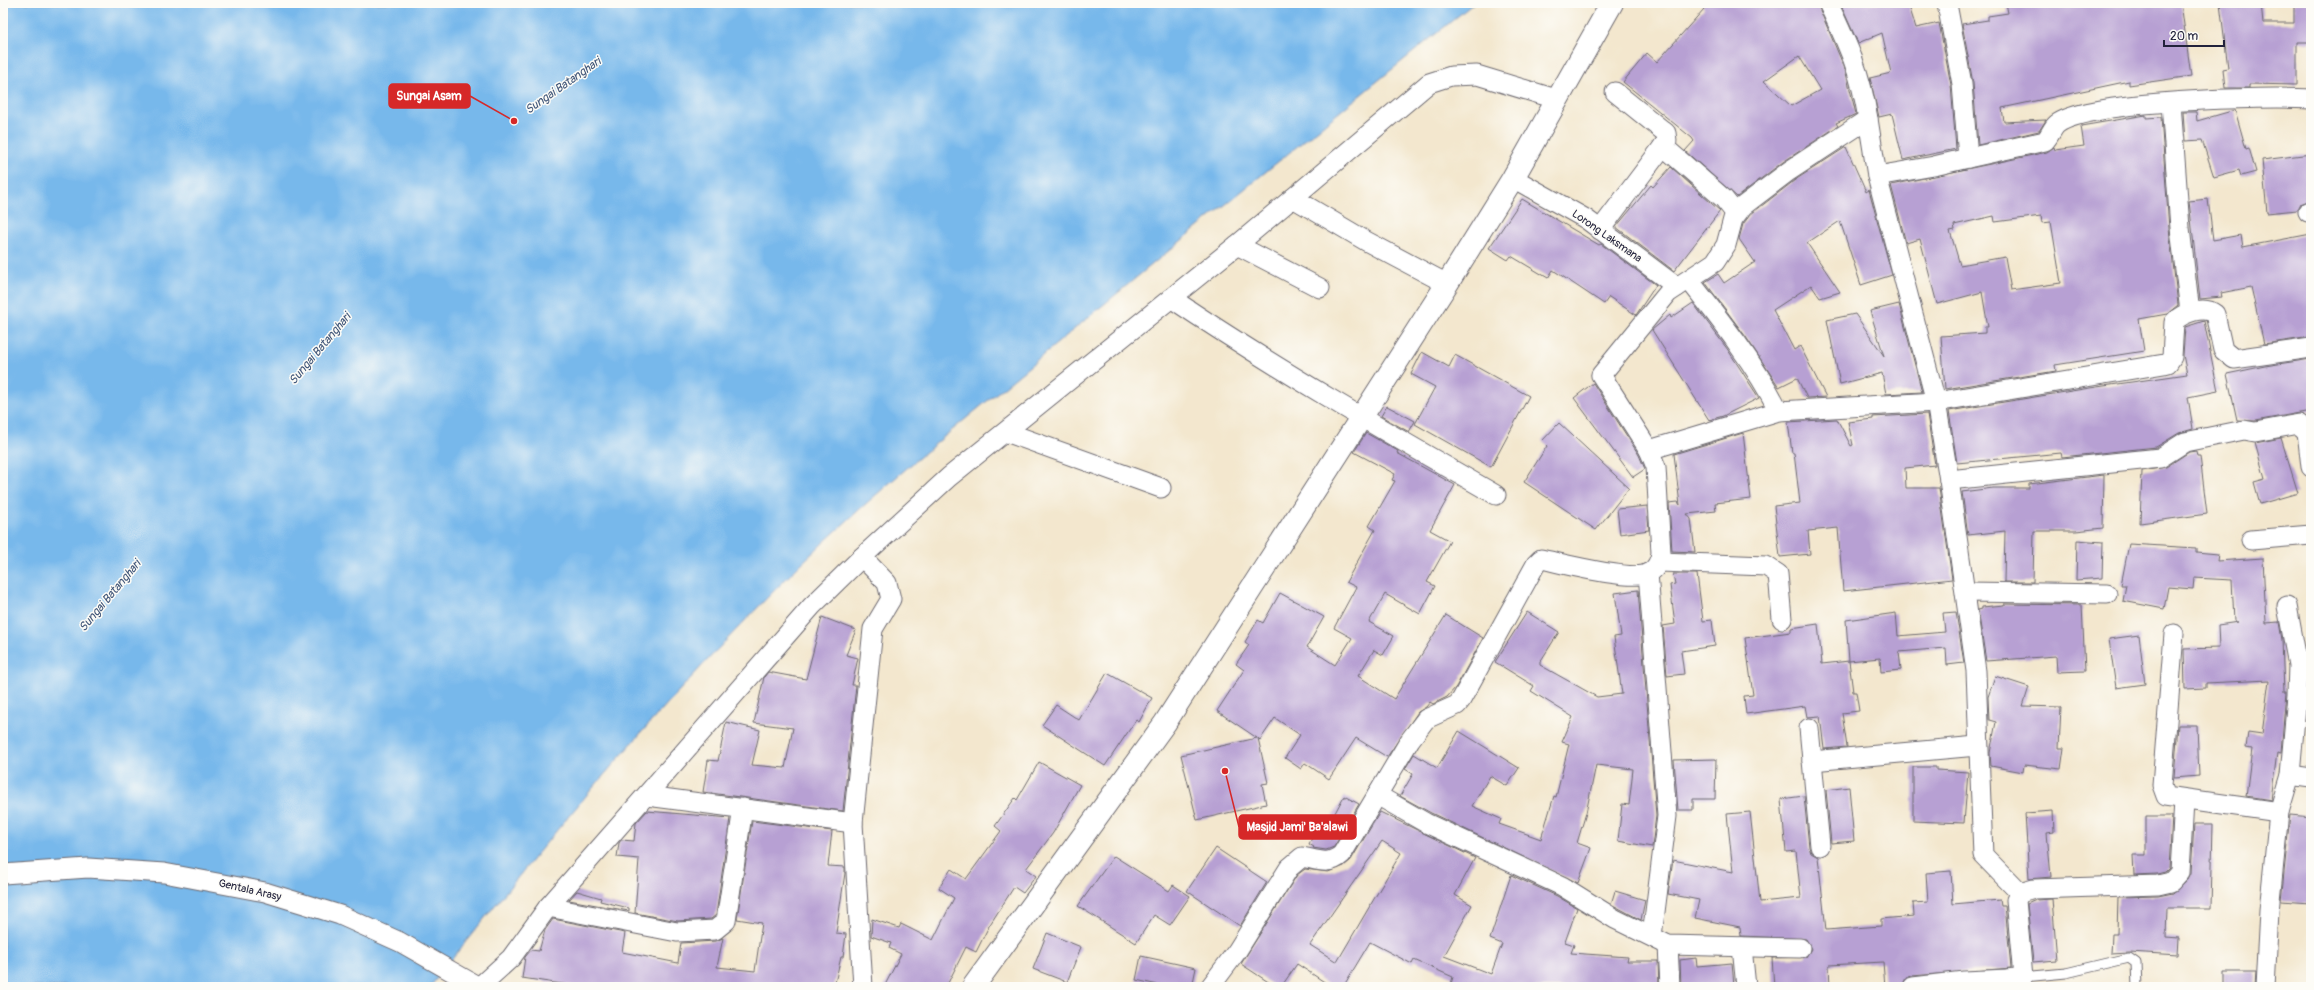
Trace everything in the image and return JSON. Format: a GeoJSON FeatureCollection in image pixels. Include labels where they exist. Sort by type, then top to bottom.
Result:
{"type":"FeatureCollection","features":[{"type":"Feature","properties":{"kind":"street"},"geometry":{"type":"LineString","coordinates":[[973,987],[1165,723],[1448,284],[1513,178],[1556,99],[1612,3]]}},
{"type":"Feature","properties":{"kind":"street"},"geometry":{"type":"LineString","coordinates":[[1828,3],[1852,54],[1864,91],[1877,176],[1936,402],[1966,592],[1976,671],[1983,856],[2020,893]]}},
{"type":"Feature","properties":{"kind":"street"},"geometry":{"type":"LineString","coordinates":[[1948,3],[1962,84],[1968,158]]}},
{"type":"Feature","properties":{"kind":"street"},"geometry":{"type":"LineString","coordinates":[[479,987],[512,958],[548,907],[647,796],[812,606],[862,557],[949,477],[1237,246],[1429,83],[1451,76],[1477,76],[1556,99]]}},
{"type":"Feature","properties":{"kind":"street"},"geometry":{"type":"LineString","coordinates":[[1600,230],[1667,141],[1666,133],[1615,92]]}},
{"type":"Feature","properties":{"kind":"street"},"geometry":{"type":"LineString","coordinates":[[1877,176],[1934,166],[2045,141],[2057,124],[2086,113],[2139,105],[2171,103],[2255,98],[2311,99]]}},
{"type":"Feature","properties":{"kind":"street"},"geometry":{"type":"LineString","coordinates":[[2171,103],[2180,228],[2190,312]]}},
{"type":"Feature","properties":{"kind":"street"},"geometry":{"type":"LineString","coordinates":[[1652,936],[1668,816],[1654,568],[1661,553],[1656,467],[1649,450],[1600,375],[1668,293],[1715,262],[1726,245],[1729,229],[1736,214],[1743,206],[1789,171],[1868,119]]}},
{"type":"Feature","properties":{"kind":"street"},"geometry":{"type":"LineString","coordinates":[[1663,146],[1724,199],[1736,214]]}},
{"type":"Feature","properties":{"kind":"street","name":"Lorong Laksmana"},"geometry":{"type":"LineString","coordinates":[[1513,178],[1586,220],[1683,283],[1748,358],[1764,382],[1779,411]]}},
{"type":"Feature","properties":{"kind":"street"},"geometry":{"type":"LineString","coordinates":[[1293,198],[1366,241],[1448,284]]}},
{"type":"Feature","properties":{"kind":"street"},"geometry":{"type":"LineString","coordinates":[[1237,246],[1320,288]]}},
{"type":"Feature","properties":{"kind":"street"},"geometry":{"type":"LineString","coordinates":[[1171,298],[1220,332],[1361,417],[1496,495]]}},
{"type":"Feature","properties":{"kind":"street"},"geometry":{"type":"LineString","coordinates":[[1649,450],[1779,411],[1936,402],[2168,363],[2172,357],[2174,322],[2190,312],[2207,310],[2215,314],[2223,350],[2234,360],[2311,348]]}},
{"type":"Feature","properties":{"kind":"street"},"geometry":{"type":"LineString","coordinates":[[1949,480],[2160,458],[2185,442],[2244,430],[2255,432],[2299,424],[2307,432],[2311,467]]}},
{"type":"Feature","properties":{"kind":"street"},"geometry":{"type":"LineString","coordinates":[[1006,432],[1161,488]]}},
{"type":"Feature","properties":{"kind":"street"},"geometry":{"type":"LineString","coordinates":[[2251,540],[2311,535]]}},
{"type":"Feature","properties":{"kind":"street"},"geometry":{"type":"LineString","coordinates":[[862,557],[887,582],[891,598],[873,629],[853,823],[863,987]]}},
{"type":"Feature","properties":{"kind":"street"},"geometry":{"type":"LineString","coordinates":[[1210,987],[1237,951],[1289,868],[1302,857],[1327,863],[1335,860],[1342,854],[1410,740],[1426,719],[1457,705],[1461,700],[1524,583],[1536,564],[1542,559],[1570,566],[1632,575],[1654,568],[1766,566],[1778,574],[1782,618]]}},
{"type":"Feature","properties":{"kind":"street"},"geometry":{"type":"LineString","coordinates":[[1966,592],[2107,594]]}},
{"type":"Feature","properties":{"kind":"street"},"geometry":{"type":"LineString","coordinates":[[2265,987],[2269,910],[2280,812],[2290,775],[2298,665],[2287,606]]}},
{"type":"Feature","properties":{"kind":"street"},"geometry":{"type":"LineString","coordinates":[[2174,634],[2162,785],[2166,796],[2184,800],[2280,812]]}},
{"type":"Feature","properties":{"kind":"street"},"geometry":{"type":"LineString","coordinates":[[1809,728],[1820,846]]}},
{"type":"Feature","properties":{"kind":"street"},"geometry":{"type":"LineString","coordinates":[[1812,761],[1978,746]]}},
{"type":"Feature","properties":{"kind":"street"},"geometry":{"type":"LineString","coordinates":[[2290,775],[2311,778]]}},
{"type":"Feature","properties":{"kind":"street"},"geometry":{"type":"LineString","coordinates":[[1378,795],[1426,823],[1562,886],[1615,919],[1668,945],[1800,948]]}},
{"type":"Feature","properties":{"kind":"street"},"geometry":{"type":"LineString","coordinates":[[647,796],[853,823]]}},
{"type":"Feature","properties":{"kind":"street"},"geometry":{"type":"LineString","coordinates":[[1913,987],[1964,981],[2013,981],[2016,900],[2020,893],[2034,889],[2158,885],[2171,882],[2180,872],[2184,800]]}},
{"type":"Feature","properties":{"kind":"street"},"geometry":{"type":"LineString","coordinates":[[548,907],[676,932],[715,930],[726,921],[743,808]]}},
{"type":"Feature","properties":{"kind":"street","name":"Gentala Arasy"},"geometry":{"type":"LineString","coordinates":[[3,874],[88,868],[164,873],[266,892],[340,915],[400,942],[479,987]]}},
{"type":"Feature","properties":{"kind":"street"},"geometry":{"type":"LineString","coordinates":[[1668,945],[1670,987]]}},
{"type":"Feature","properties":{"kind":"street"},"geometry":{"type":"LineString","coordinates":[[1742,947],[1746,987]]}},
{"type":"Feature","properties":{"kind":"lane"},"geometry":{"type":"LineString","coordinates":[[2013,981],[2066,973],[2129,958],[2136,963],[2137,987]]}},
{"type":"Feature","properties":{"kind":"water","name":"Sungai Batanghari"},"geometry":{"type":"Polygon","coordinates":[[[3,3],[1474,3],[1204,222],[920,457],[860,509],[802,563],[704,664],[609,769],[518,877],[430,987],[3,987],[3,3]]]}},
{"type":"Feature","properties":{"kind":"building"},"geometry":{"type":"Polygon","coordinates":[[[1702,3],[1817,3],[1845,69],[1856,114],[1836,123],[1838,126],[1783,162],[1737,197],[1685,151],[1694,141],[1692,138],[1623,82],[1647,53],[1657,62],[1704,9],[1702,3]],[[1799,56],[1764,81],[1791,106],[1820,90],[1799,56]]]}},
{"type":"Feature","properties":{"kind":"building"},"geometry":{"type":"Polygon","coordinates":[[[1840,3],[1908,3],[1916,28],[1939,23],[1951,85],[1956,149],[1903,160],[1892,114],[1879,117],[1870,78],[1891,73],[1882,33],[1858,43],[1840,3]]]}},
{"type":"Feature","properties":{"kind":"building"},"geometry":{"type":"Polygon","coordinates":[[[2006,3],[2181,3],[2191,76],[2129,85],[2129,81],[2002,108],[2004,122],[2046,120],[2039,131],[1978,145],[1973,83],[1962,24],[1988,20],[1988,16],[2008,13],[2006,3]]]}},
{"type":"Feature","properties":{"kind":"building"},"geometry":{"type":"Polygon","coordinates":[[[2220,3],[2261,3],[2263,23],[2294,23],[2294,3],[2311,3],[2311,42],[2297,42],[2297,85],[2249,84],[2249,88],[2225,88],[2223,69],[2228,68],[2220,3]]]}},
{"type":"Feature","properties":{"kind":"building"},"geometry":{"type":"Polygon","coordinates":[[[2235,110],[2246,149],[2249,148],[2256,172],[2241,176],[2239,170],[2214,177],[2202,140],[2185,141],[2183,112],[2196,112],[2197,121],[2235,110]]]}},
{"type":"Feature","properties":{"kind":"building"},"geometry":{"type":"Polygon","coordinates":[[[2146,115],[2146,118],[2161,117],[2169,229],[2178,305],[2167,314],[2139,319],[2144,351],[2055,365],[2056,371],[1945,389],[1941,336],[1985,333],[1985,327],[1988,327],[1982,292],[1937,304],[1920,239],[1906,243],[1891,185],[2047,152],[2054,147],[2055,150],[2084,146],[2081,126],[2146,115]],[[1994,216],[1954,225],[1955,230],[1950,231],[1960,265],[2005,257],[2011,290],[2061,283],[2051,222],[2042,223],[2041,216],[1995,222],[1994,216]]]}},
{"type":"Feature","properties":{"kind":"building"},"geometry":{"type":"Polygon","coordinates":[[[1846,147],[1866,192],[1869,190],[1892,275],[1861,285],[1840,221],[1807,243],[1840,292],[1820,298],[1811,285],[1773,310],[1794,350],[1800,346],[1826,397],[1807,398],[1797,378],[1779,387],[1746,337],[1705,282],[1718,274],[1724,283],[1755,262],[1739,239],[1743,224],[1751,214],[1795,180],[1846,147]]]}},
{"type":"Feature","properties":{"kind":"building"},"geometry":{"type":"Polygon","coordinates":[[[2311,154],[2311,200],[2300,204],[2297,210],[2267,213],[2262,160],[2311,154]]]}},
{"type":"Feature","properties":{"kind":"building"},"geometry":{"type":"Polygon","coordinates":[[[1671,167],[1720,211],[1674,271],[1616,227],[1651,185],[1653,187],[1671,167]]]}},
{"type":"Feature","properties":{"kind":"building"},"geometry":{"type":"Polygon","coordinates":[[[1522,199],[1599,245],[1601,244],[1656,285],[1636,315],[1609,297],[1604,304],[1553,270],[1548,278],[1511,256],[1508,260],[1489,248],[1522,199]]]}},
{"type":"Feature","properties":{"kind":"building"},"geometry":{"type":"Polygon","coordinates":[[[2208,199],[2213,240],[2241,235],[2243,247],[2311,234],[2311,337],[2264,344],[2251,287],[2221,293],[2222,297],[2200,299],[2189,201],[2208,199]]]}},
{"type":"Feature","properties":{"kind":"building"},"geometry":{"type":"Polygon","coordinates":[[[1693,303],[1728,350],[1759,398],[1723,416],[1709,420],[1652,330],[1670,315],[1671,318],[1693,303]]]}},
{"type":"Feature","properties":{"kind":"building"},"geometry":{"type":"Polygon","coordinates":[[[1899,304],[1922,392],[1886,394],[1882,373],[1840,384],[1827,320],[1855,314],[1884,356],[1870,311],[1899,304]]]}},
{"type":"Feature","properties":{"kind":"building"},"geometry":{"type":"Polygon","coordinates":[[[2204,321],[2218,391],[2188,397],[2193,429],[2179,433],[2156,447],[2062,457],[2061,453],[1957,463],[1949,411],[2187,374],[2183,355],[2185,327],[2204,321]]]}},
{"type":"Feature","properties":{"kind":"building"},"geometry":{"type":"Polygon","coordinates":[[[1422,352],[1449,367],[1455,355],[1529,396],[1491,467],[1415,424],[1435,387],[1411,374],[1422,352]]]}},
{"type":"Feature","properties":{"kind":"building"},"geometry":{"type":"Polygon","coordinates":[[[2311,359],[2311,411],[2255,421],[2237,420],[2227,374],[2311,359]]]}},
{"type":"Feature","properties":{"kind":"building"},"geometry":{"type":"Polygon","coordinates":[[[1593,383],[1639,455],[1645,469],[1633,477],[1574,398],[1593,383]]]}},
{"type":"Feature","properties":{"kind":"building"},"geometry":{"type":"Polygon","coordinates":[[[1387,406],[1415,421],[1409,432],[1381,416],[1387,406]]]}},
{"type":"Feature","properties":{"kind":"building"},"geometry":{"type":"Polygon","coordinates":[[[1927,414],[1935,465],[1905,468],[1906,488],[1939,488],[1952,579],[1843,591],[1838,528],[1808,531],[1810,554],[1780,557],[1774,506],[1800,503],[1794,453],[1792,453],[1788,422],[1837,419],[1851,446],[1853,445],[1848,422],[1873,419],[1873,417],[1927,414]]]}},
{"type":"Feature","properties":{"kind":"building"},"geometry":{"type":"Polygon","coordinates":[[[1559,423],[1629,488],[1596,530],[1524,482],[1547,446],[1542,441],[1559,423]]]}},
{"type":"Feature","properties":{"kind":"building"},"geometry":{"type":"Polygon","coordinates":[[[1366,433],[1398,451],[1397,453],[1455,485],[1430,530],[1450,541],[1427,582],[1435,586],[1420,614],[1385,594],[1369,622],[1394,636],[1383,655],[1374,650],[1358,676],[1394,699],[1446,615],[1483,638],[1456,687],[1447,697],[1433,704],[1430,702],[1426,707],[1418,712],[1387,757],[1356,738],[1329,779],[1305,763],[1301,769],[1285,758],[1300,735],[1275,718],[1260,740],[1258,738],[1268,783],[1262,784],[1266,804],[1197,820],[1181,755],[1257,738],[1217,711],[1244,670],[1236,664],[1249,645],[1245,642],[1258,620],[1263,623],[1280,593],[1324,617],[1307,647],[1335,665],[1352,638],[1334,628],[1356,587],[1346,582],[1375,530],[1369,526],[1395,481],[1392,480],[1395,474],[1354,452],[1366,433]]]}},
{"type":"Feature","properties":{"kind":"building"},"geometry":{"type":"Polygon","coordinates":[[[1743,433],[1751,499],[1715,503],[1716,511],[1687,514],[1691,519],[1695,552],[1672,551],[1669,503],[1678,502],[1680,505],[1674,454],[1743,433]]]}},
{"type":"Feature","properties":{"kind":"building"},"geometry":{"type":"Polygon","coordinates":[[[2281,438],[2298,493],[2260,504],[2254,482],[2265,479],[2255,443],[2281,438]]]}},
{"type":"Feature","properties":{"kind":"building"},"geometry":{"type":"Polygon","coordinates":[[[2196,451],[2197,456],[2200,456],[2207,514],[2140,523],[2142,471],[2166,467],[2189,452],[2196,451]]]}},
{"type":"Feature","properties":{"kind":"building"},"geometry":{"type":"Polygon","coordinates":[[[2104,475],[2103,528],[2076,531],[2034,531],[2033,582],[2004,582],[2005,531],[1968,535],[1962,492],[1993,488],[2029,488],[2029,484],[2104,475]]]}},
{"type":"Feature","properties":{"kind":"building"},"geometry":{"type":"Polygon","coordinates":[[[1647,506],[1649,530],[1620,534],[1617,509],[1647,506]]]}},
{"type":"Feature","properties":{"kind":"building"},"geometry":{"type":"Polygon","coordinates":[[[2077,540],[2103,542],[2102,578],[2076,580],[2077,540]]]}},
{"type":"Feature","properties":{"kind":"building"},"geometry":{"type":"Polygon","coordinates":[[[2129,544],[2196,548],[2196,552],[2218,554],[2217,561],[2263,558],[2266,623],[2279,622],[2282,640],[2284,692],[2286,692],[2281,753],[2277,752],[2271,800],[2246,796],[2252,749],[2246,748],[2248,732],[2262,734],[2269,680],[2206,683],[2206,688],[2185,689],[2184,649],[2219,648],[2218,625],[2238,622],[2234,621],[2232,580],[2194,578],[2193,589],[2168,587],[2164,609],[2123,601],[2126,585],[2121,585],[2129,544]]]}},
{"type":"Feature","properties":{"kind":"building"},"geometry":{"type":"Polygon","coordinates":[[[1673,574],[1697,574],[1703,621],[1712,620],[1715,646],[1681,651],[1684,674],[1667,676],[1663,626],[1675,624],[1670,585],[1675,584],[1673,574]]]}},
{"type":"Feature","properties":{"kind":"building"},"geometry":{"type":"Polygon","coordinates":[[[1638,590],[1656,816],[1652,847],[1618,841],[1622,804],[1629,805],[1633,769],[1596,765],[1586,813],[1577,843],[1591,848],[1578,883],[1431,813],[1400,796],[1413,774],[1405,769],[1414,754],[1437,768],[1459,731],[1519,768],[1507,786],[1490,776],[1472,806],[1501,819],[1499,824],[1541,839],[1554,796],[1556,797],[1569,744],[1562,742],[1573,717],[1531,691],[1534,686],[1495,662],[1527,612],[1559,632],[1540,662],[1540,665],[1597,697],[1622,694],[1614,637],[1621,636],[1615,593],[1638,590]]]}},
{"type":"Feature","properties":{"kind":"building"},"geometry":{"type":"Polygon","coordinates":[[[2004,604],[2082,605],[2085,671],[2057,672],[2056,656],[1986,661],[1978,610],[1982,609],[1982,607],[2004,604]]]}},
{"type":"Feature","properties":{"kind":"building"},"geometry":{"type":"Polygon","coordinates":[[[1956,612],[1964,663],[1947,665],[1946,648],[1899,652],[1901,670],[1881,672],[1880,658],[1849,661],[1846,620],[1896,613],[1898,636],[1945,632],[1943,613],[1956,612]]]}},
{"type":"Feature","properties":{"kind":"building"},"geometry":{"type":"Polygon","coordinates":[[[822,617],[856,630],[846,655],[858,658],[852,685],[856,685],[843,811],[703,792],[708,760],[718,761],[726,722],[760,730],[752,765],[785,768],[793,728],[754,723],[764,677],[768,672],[806,679],[822,617]]]}},
{"type":"Feature","properties":{"kind":"building"},"geometry":{"type":"Polygon","coordinates":[[[1818,624],[1822,664],[1849,661],[1853,692],[1856,692],[1859,711],[1842,713],[1847,747],[1824,749],[1820,716],[1807,717],[1805,706],[1746,714],[1744,696],[1753,695],[1745,638],[1791,632],[1791,628],[1818,624]]]}},
{"type":"Feature","properties":{"kind":"building"},"geometry":{"type":"Polygon","coordinates":[[[2139,635],[2145,684],[2116,688],[2109,639],[2139,635]]]}},
{"type":"Feature","properties":{"kind":"building"},"geometry":{"type":"Polygon","coordinates":[[[1107,673],[1152,698],[1139,722],[1136,720],[1105,766],[1042,725],[1056,705],[1079,720],[1107,673]]]}},
{"type":"Feature","properties":{"kind":"building"},"geometry":{"type":"Polygon","coordinates":[[[1995,676],[2029,687],[2023,706],[2061,707],[2059,748],[2064,748],[2061,769],[2024,765],[2023,772],[1991,766],[1990,753],[1996,722],[1989,720],[1988,697],[1995,676]]]}},
{"type":"Feature","properties":{"kind":"building"},"geometry":{"type":"Polygon","coordinates":[[[2178,725],[2197,725],[2199,776],[2174,778],[2178,725]]]}},
{"type":"Feature","properties":{"kind":"building"},"geometry":{"type":"Polygon","coordinates":[[[1716,759],[1715,799],[1693,799],[1693,810],[1678,810],[1674,760],[1716,759]]]}},
{"type":"Feature","properties":{"kind":"building"},"geometry":{"type":"Polygon","coordinates":[[[1039,762],[1080,785],[1053,833],[1026,869],[1036,876],[1023,893],[1014,887],[989,926],[976,952],[966,947],[946,987],[884,987],[901,954],[889,948],[891,943],[871,936],[872,919],[899,928],[901,924],[933,940],[954,898],[939,888],[951,869],[966,879],[1001,831],[995,826],[1015,798],[1017,800],[1039,762]]]}},
{"type":"Feature","properties":{"kind":"building"},"geometry":{"type":"Polygon","coordinates":[[[1913,767],[1936,767],[1936,770],[1968,772],[1964,823],[1913,821],[1913,767]]]}},
{"type":"Feature","properties":{"kind":"building"},"geometry":{"type":"Polygon","coordinates":[[[1849,787],[1854,841],[1831,843],[1826,790],[1849,787]]]}},
{"type":"Feature","properties":{"kind":"building"},"geometry":{"type":"Polygon","coordinates":[[[1344,796],[1359,804],[1334,847],[1326,850],[1313,848],[1314,847],[1309,844],[1320,822],[1328,826],[1344,796]]]}},
{"type":"Feature","properties":{"kind":"building"},"geometry":{"type":"Polygon","coordinates":[[[1804,796],[1809,847],[1811,853],[1818,857],[1826,930],[1881,926],[1881,919],[1914,916],[1913,903],[1928,902],[1926,873],[1951,871],[1953,904],[2000,900],[2001,906],[2005,906],[2011,968],[1912,976],[1906,978],[1902,986],[1885,987],[1883,962],[1829,965],[1830,987],[1774,987],[1772,958],[1806,957],[1811,949],[1806,939],[1741,936],[1740,927],[1695,918],[1699,900],[1668,894],[1673,860],[1733,872],[1727,814],[1750,812],[1760,902],[1801,898],[1796,851],[1786,852],[1781,799],[1804,796]]]}},
{"type":"Feature","properties":{"kind":"building"},"geometry":{"type":"Polygon","coordinates":[[[647,811],[730,818],[716,915],[711,919],[678,921],[635,913],[639,859],[617,857],[619,843],[621,840],[634,841],[636,823],[647,811]]]}},
{"type":"Feature","properties":{"kind":"building"},"geometry":{"type":"Polygon","coordinates":[[[2053,811],[2054,832],[2047,833],[2051,877],[2029,879],[2025,813],[2053,811]]]}},
{"type":"Feature","properties":{"kind":"building"},"geometry":{"type":"Polygon","coordinates":[[[1380,812],[1475,858],[1455,895],[1472,905],[1444,956],[1491,974],[1502,944],[1490,939],[1511,875],[1557,896],[1577,908],[1565,942],[1574,945],[1571,953],[1628,957],[1627,961],[1658,961],[1659,987],[1450,987],[1453,977],[1414,960],[1412,964],[1370,942],[1343,987],[1332,987],[1297,964],[1281,987],[1276,987],[1241,964],[1297,875],[1305,869],[1328,872],[1344,866],[1351,860],[1380,812]],[[1382,841],[1310,945],[1337,962],[1401,853],[1382,841]]]}},
{"type":"Feature","properties":{"kind":"building"},"geometry":{"type":"Polygon","coordinates":[[[2290,815],[2311,817],[2311,903],[2281,901],[2290,815]]]}},
{"type":"Feature","properties":{"kind":"building"},"geometry":{"type":"Polygon","coordinates":[[[2146,816],[2172,816],[2169,868],[2165,872],[2157,874],[2134,875],[2133,855],[2146,855],[2146,816]]]}},
{"type":"Feature","properties":{"kind":"building"},"geometry":{"type":"Polygon","coordinates":[[[752,821],[832,831],[828,866],[845,867],[836,933],[846,934],[843,957],[841,957],[834,987],[582,987],[522,978],[525,957],[531,950],[539,951],[545,930],[553,919],[625,933],[622,952],[678,963],[681,943],[716,941],[723,938],[717,967],[755,971],[762,923],[737,919],[752,821]]]}},
{"type":"Feature","properties":{"kind":"building"},"geometry":{"type":"Polygon","coordinates":[[[2194,824],[2213,824],[2211,908],[2167,908],[2166,937],[2179,938],[2178,955],[2130,952],[2111,953],[2112,934],[2117,934],[2118,897],[2158,896],[2173,893],[2188,879],[2191,873],[2194,824]]]}},
{"type":"Feature","properties":{"kind":"building"},"geometry":{"type":"Polygon","coordinates":[[[1216,848],[1267,882],[1240,926],[1187,891],[1216,848]]]}},
{"type":"Feature","properties":{"kind":"building"},"geometry":{"type":"Polygon","coordinates":[[[1114,856],[1169,891],[1173,885],[1190,896],[1170,925],[1154,915],[1136,943],[1078,906],[1114,856]]]}},
{"type":"Feature","properties":{"kind":"building"},"geometry":{"type":"Polygon","coordinates":[[[577,891],[601,898],[600,901],[629,908],[629,911],[569,900],[577,891]]]}},
{"type":"Feature","properties":{"kind":"building"},"geometry":{"type":"Polygon","coordinates":[[[1615,891],[1645,900],[1641,920],[1611,904],[1615,891]]]}},
{"type":"Feature","properties":{"kind":"building"},"geometry":{"type":"Polygon","coordinates":[[[2052,899],[2057,960],[2033,962],[2027,904],[2036,900],[2052,899]]]}},
{"type":"Feature","properties":{"kind":"building"},"geometry":{"type":"Polygon","coordinates":[[[1047,933],[1081,947],[1067,982],[1033,969],[1047,933]]]}},
{"type":"Feature","properties":{"kind":"building"},"geometry":{"type":"Polygon","coordinates":[[[1141,956],[1196,968],[1192,987],[1167,987],[1136,980],[1141,956]]]}},
{"type":"Feature","properties":{"kind":"building"},"geometry":{"type":"Polygon","coordinates":[[[1696,958],[1697,966],[1732,963],[1734,987],[1681,987],[1680,960],[1696,958]]]}},
{"type":"Feature","properties":{"kind":"building"},"geometry":{"type":"Polygon","coordinates":[[[2224,972],[2255,972],[2254,987],[2224,987],[2224,972]]]}},
{"type":"Feature","properties":{"kind":"place","name":"Sungai Asam"},"geometry":{"type":"Point","coordinates":[514,121]}},
{"type":"Feature","properties":{"kind":"place","name":"Masjid Jami' Ba'alawi"},"geometry":{"type":"Point","coordinates":[1225,771]}}]}
